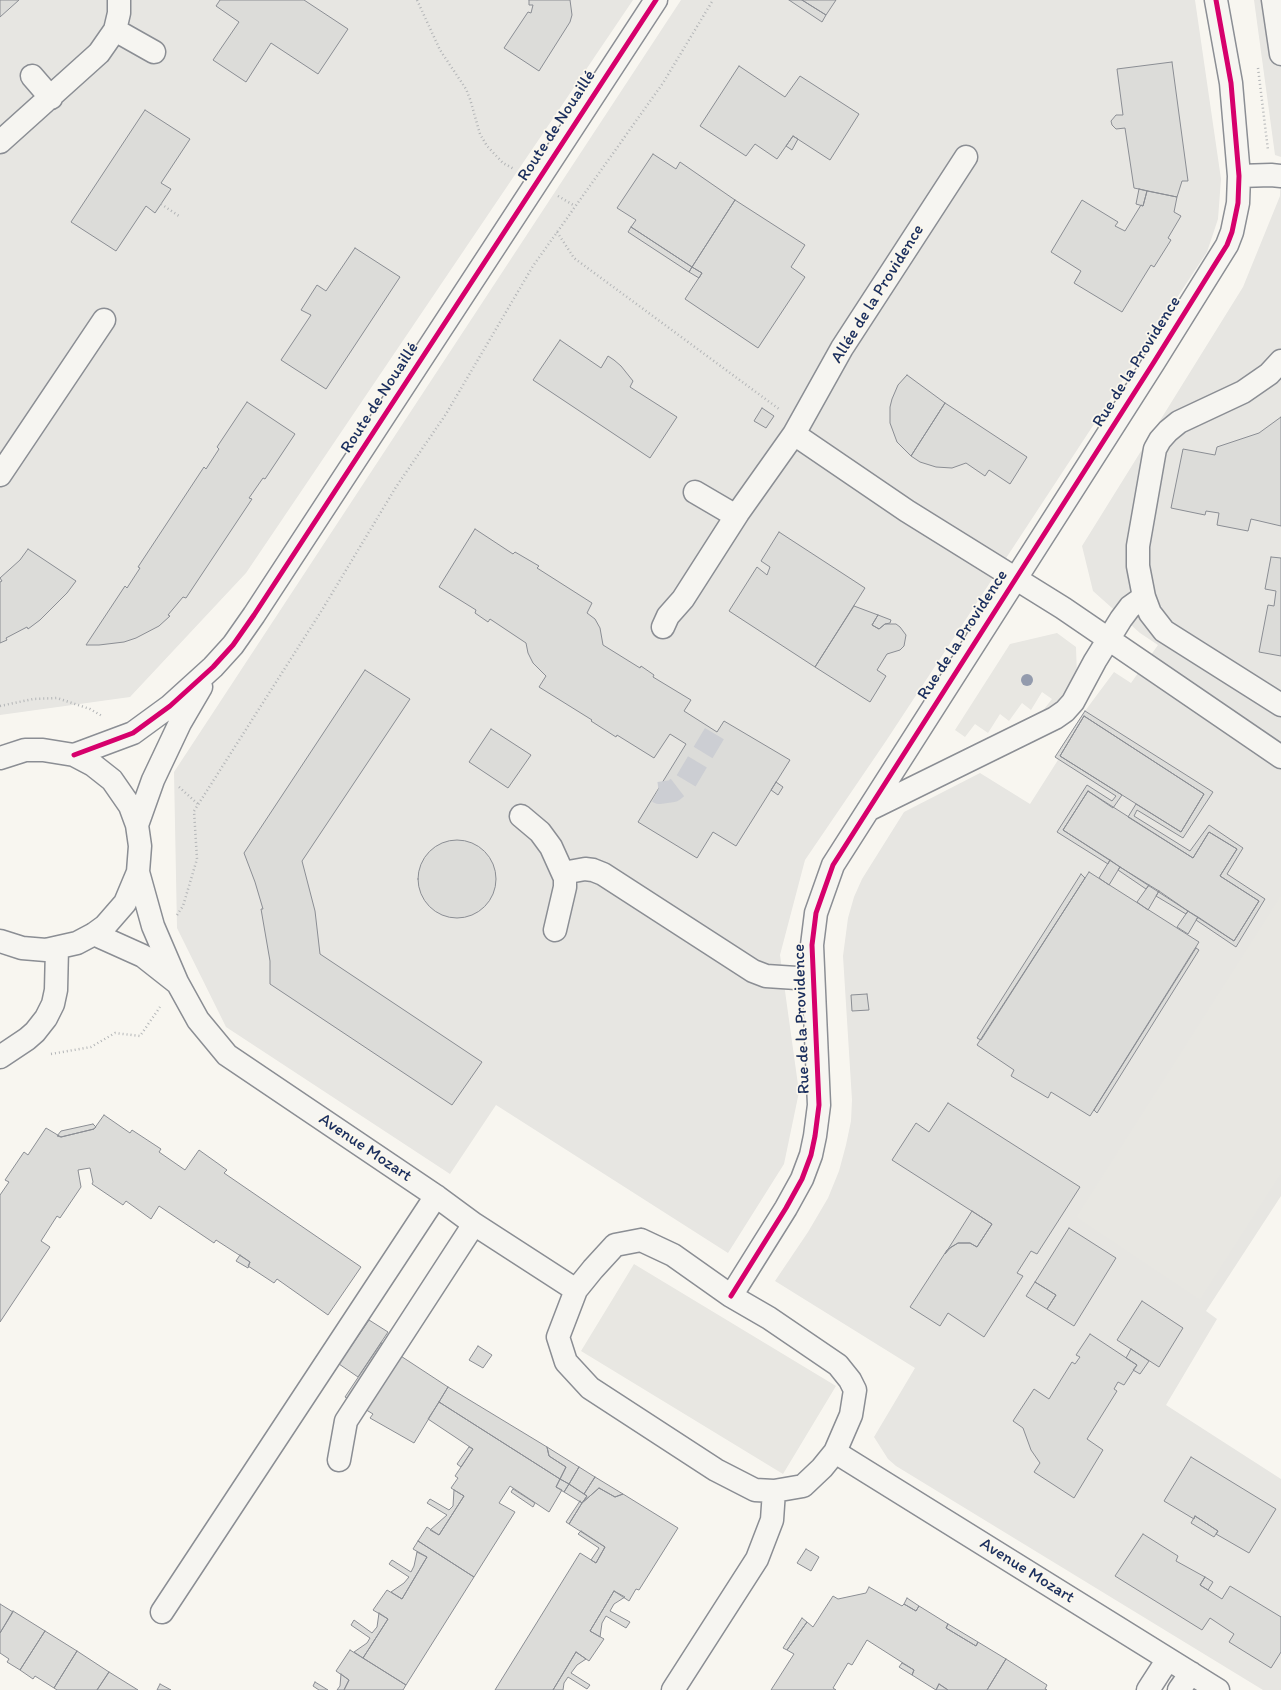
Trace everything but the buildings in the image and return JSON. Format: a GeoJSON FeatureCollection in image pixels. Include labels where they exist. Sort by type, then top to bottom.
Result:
{"type":"FeatureCollection","features":[{"type":"Feature","properties":{"kind":"street"},"geometry":{"type":"LineString","coordinates":[[0,142],[100,53],[115,30],[119,12],[118,0]]}},
{"type":"Feature","properties":{"kind":"street","name":"Route de Nouaillé"},"geometry":{"type":"LineString","coordinates":[[74,755],[133,733],[170,706],[213,667],[233,645],[656,0]]}},
{"type":"Feature","properties":{"kind":"street","name":"Rue de la Providence"},"geometry":{"type":"LineString","coordinates":[[731,1296],[786,1208],[802,1178],[811,1155],[816,1136],[820,1105],[812,979],[812,946],[816,914],[833,865],[1227,245],[1235,219],[1239,176],[1231,83],[1216,0]]}},
{"type":"Feature","properties":{"kind":"street"},"geometry":{"type":"LineString","coordinates":[[1273,0],[1281,54]]}},
{"type":"Feature","properties":{"kind":"street"},"geometry":{"type":"LineString","coordinates":[[115,30],[154,52]]}},
{"type":"Feature","properties":{"kind":"street"},"geometry":{"type":"LineString","coordinates":[[32,76],[51,98]]}},
{"type":"Feature","properties":{"kind":"street","name":"Allée de la Providence"},"geometry":{"type":"LineString","coordinates":[[663,627],[668,616],[682,599],[736,516],[797,429],[842,348],[966,157]]}},
{"type":"Feature","properties":{"kind":"street"},"geometry":{"type":"LineString","coordinates":[[1239,176],[1276,176]]}},
{"type":"Feature","properties":{"kind":"street"},"geometry":{"type":"LineString","coordinates":[[0,475],[104,320]]}},
{"type":"Feature","properties":{"kind":"street"},"geometry":{"type":"LineString","coordinates":[[1281,361],[1269,374],[1243,392],[1179,422],[1160,440],[1155,449],[1138,546],[1138,566],[1144,597],[1150,613],[1164,631],[1281,705]]}},
{"type":"Feature","properties":{"kind":"street"},"geometry":{"type":"LineString","coordinates":[[797,429],[907,510],[1063,608],[1281,758]]}},
{"type":"Feature","properties":{"kind":"street"},"geometry":{"type":"LineString","coordinates":[[695,492],[736,516]]}},
{"type":"Feature","properties":{"kind":"street"},"geometry":{"type":"LineString","coordinates":[[868,810],[955,768],[1060,714],[1073,702],[1095,661],[1130,606],[1144,597]]}},
{"type":"Feature","properties":{"kind":"street","name":"Route de Nouaillé"},"geometry":{"type":"LineString","coordinates":[[137,824],[153,780],[180,723],[213,667]]}},
{"type":"Feature","properties":{"kind":"street"},"geometry":{"type":"LineString","coordinates":[[0,758],[15,752],[34,750],[55,751],[74,755],[93,765],[112,780],[130,806],[137,824],[140,846],[138,872],[125,903],[111,920],[94,934],[77,943],[57,948],[31,949],[2,943]]}},
{"type":"Feature","properties":{"kind":"street"},"geometry":{"type":"LineString","coordinates":[[521,816],[540,832],[551,847],[563,873],[565,887],[555,930]]}},
{"type":"Feature","properties":{"kind":"street"},"geometry":{"type":"LineString","coordinates":[[563,873],[585,869],[603,874],[754,971],[766,976],[812,979]]}},
{"type":"Feature","properties":{"kind":"street","name":"Avenue Mozart"},"geometry":{"type":"LineString","coordinates":[[138,872],[153,926],[177,982],[198,1020],[227,1055],[436,1196],[474,1224],[576,1290]]}},
{"type":"Feature","properties":{"kind":"street","name":"Avenue Mozart"},"geometry":{"type":"LineString","coordinates":[[94,934],[143,956],[177,982]]}},
{"type":"Feature","properties":{"kind":"street"},"geometry":{"type":"LineString","coordinates":[[9,1051],[35,1032],[46,1018],[53,1004],[56,990],[57,948]]}},
{"type":"Feature","properties":{"kind":"street"},"geometry":{"type":"LineString","coordinates":[[162,1612],[436,1196]]}},
{"type":"Feature","properties":{"kind":"street"},"geometry":{"type":"LineString","coordinates":[[340,1460],[346,1421],[474,1224]]}},
{"type":"Feature","properties":{"kind":"street"},"geometry":{"type":"LineString","coordinates":[[641,1240],[673,1255],[731,1296],[769,1318],[838,1365],[850,1380],[854,1390],[851,1415],[835,1452],[822,1468],[802,1486],[774,1492],[755,1490],[716,1470],[590,1388],[566,1362],[558,1337],[576,1290],[615,1245],[641,1240]]}},
{"type":"Feature","properties":{"kind":"street","name":"Avenue Mozart"},"geometry":{"type":"LineString","coordinates":[[835,1452],[1168,1659],[1185,1681],[1218,1690]]}},
{"type":"Feature","properties":{"kind":"street"},"geometry":{"type":"LineString","coordinates":[[673,1690],[757,1559],[772,1520],[774,1492]]}},
{"type":"Feature","properties":{"kind":"street"},"geometry":{"type":"LineString","coordinates":[[1148,1690],[1168,1659]]}},
{"type":"Feature","properties":{"kind":"path"},"geometry":{"type":"LineString","coordinates":[[417,0],[440,50],[466,89],[480,134],[487,146],[503,163],[537,183]]}},
{"type":"Feature","properties":{"kind":"path"},"geometry":{"type":"LineString","coordinates":[[176,916],[183,906],[197,859],[194,811],[322,610],[396,487],[446,414],[533,266],[662,83],[713,0]]}},
{"type":"Feature","properties":{"kind":"path"},"geometry":{"type":"LineString","coordinates":[[1257,64],[1276,176]]}},
{"type":"Feature","properties":{"kind":"path"},"geometry":{"type":"LineString","coordinates":[[161,204],[179,216]]}},
{"type":"Feature","properties":{"kind":"path"},"geometry":{"type":"LineString","coordinates":[[557,232],[574,258],[797,429]]}},
{"type":"Feature","properties":{"kind":"path"},"geometry":{"type":"LineString","coordinates":[[9,1051],[29,1056],[58,1054],[91,1047],[116,1033],[140,1036],[177,982]]}},
{"type":"Feature","properties":{"kind":"shaded area"},"geometry":{"type":"Polygon","coordinates":[[[0,0],[633,0],[246,573],[130,697],[0,715],[0,0]]]}},
{"type":"Feature","properties":{"kind":"shaded area"},"geometry":{"type":"Polygon","coordinates":[[[681,0],[1195,0],[1221,179],[1218,219],[1207,252],[886,741],[805,860],[780,955],[799,1092],[784,1164],[728,1253],[496,1105],[450,1174],[226,1027],[177,928],[174,772],[681,0]]]}},
{"type":"Feature","properties":{"kind":"shaded area"},"geometry":{"type":"Polygon","coordinates":[[[1254,0],[1281,0],[1281,157],[1275,155],[1254,0]]]}},
{"type":"Feature","properties":{"kind":"shaded area"},"geometry":{"type":"Polygon","coordinates":[[[1281,157],[1281,1196],[1206,1311],[1217,1319],[1166,1405],[1281,1479],[1281,1690],[1263,1690],[896,1466],[888,1459],[874,1437],[915,1368],[775,1281],[808,1232],[828,1198],[839,1171],[846,1145],[851,1121],[852,1100],[843,956],[848,918],[854,897],[862,879],[904,812],[980,773],[1030,804],[1058,760],[1055,757],[1085,711],[1114,672],[1131,683],[1158,645],[1140,633],[1093,591],[1082,546],[1243,287],[1280,196],[1281,157]]]}},
{"type":"Feature","properties":{"kind":"shaded area"},"geometry":{"type":"Polygon","coordinates":[[[1057,633],[1076,647],[1077,677],[1063,700],[1038,717],[1052,699],[1042,692],[1031,710],[1022,703],[1009,721],[1000,714],[988,733],[975,724],[965,737],[955,730],[1010,644],[1057,633]]]}},
{"type":"Feature","properties":{"kind":"shaded area"},"geometry":{"type":"Polygon","coordinates":[[[1281,895],[1281,1174],[1200,1300],[1076,1217],[1281,895]]]}},
{"type":"Feature","properties":{"kind":"shaded area"},"geometry":{"type":"Polygon","coordinates":[[[634,1264],[836,1386],[783,1474],[581,1351],[634,1264]]]}},
{"type":"Feature","properties":{"kind":"tunnel"},"geometry":{"type":"LineString","coordinates":[[657,792],[673,791],[686,781],[716,731]]}},
{"type":"Feature","properties":{"kind":"cycle path"},"geometry":{"type":"LineString","coordinates":[[74,755],[133,733],[170,706],[213,667],[233,645],[656,0]]}},
{"type":"Feature","properties":{"kind":"cycle path"},"geometry":{"type":"LineString","coordinates":[[731,1296],[786,1208],[802,1179],[811,1155],[819,1105],[812,945],[816,913],[833,865],[1154,362],[1227,245],[1232,232],[1238,203],[1239,176],[1231,83],[1216,0]]}}]}
